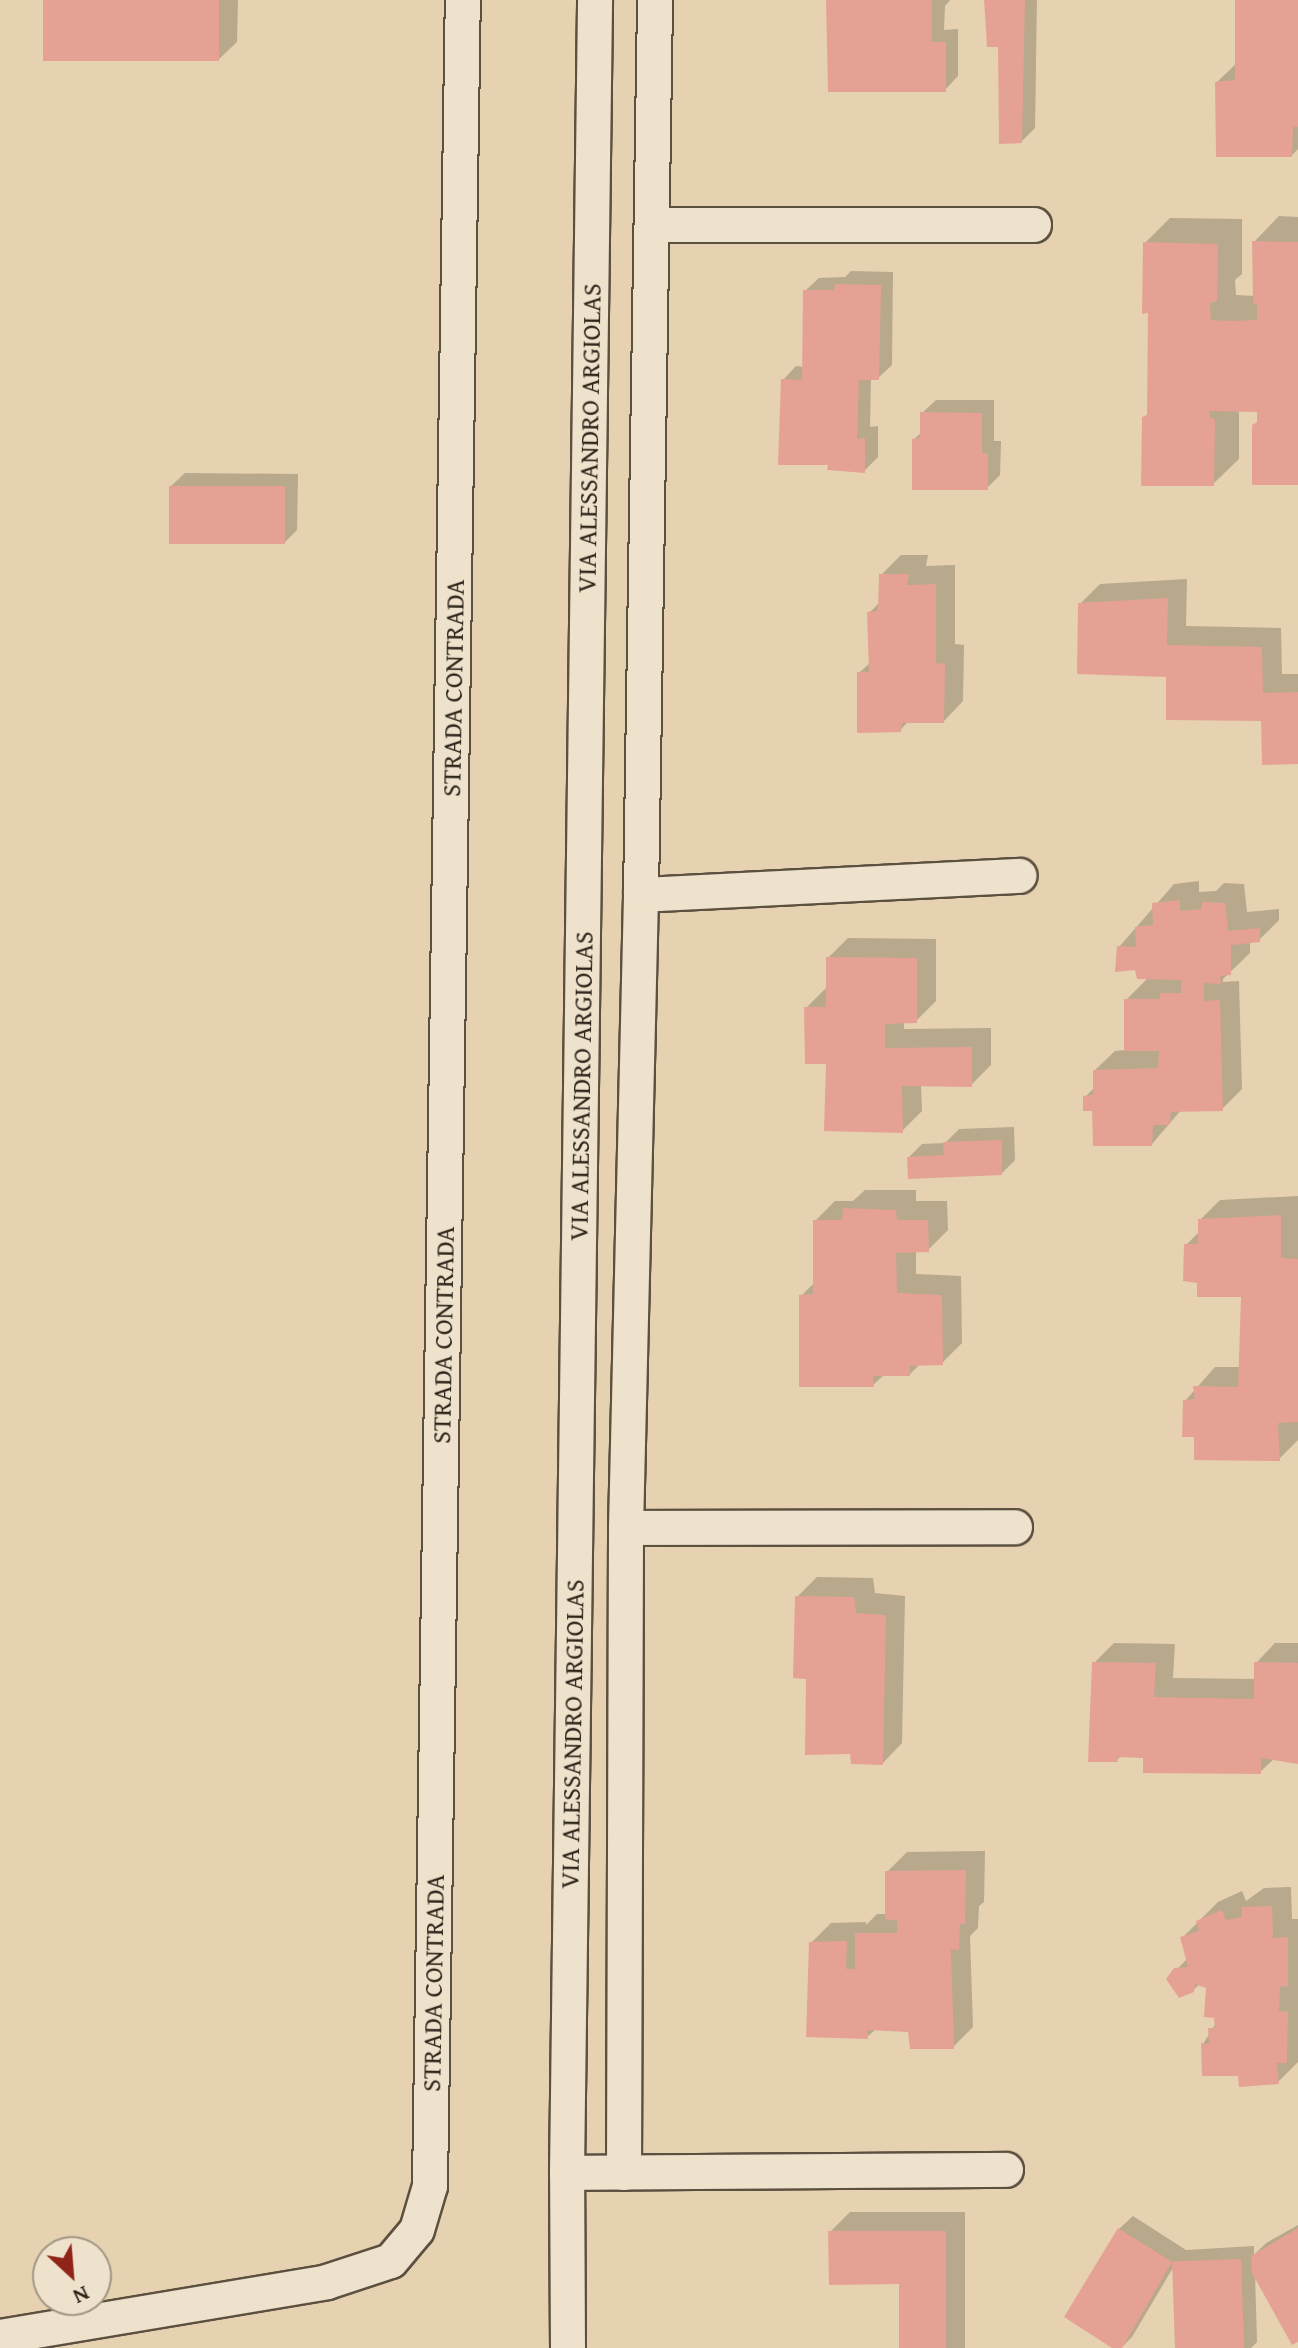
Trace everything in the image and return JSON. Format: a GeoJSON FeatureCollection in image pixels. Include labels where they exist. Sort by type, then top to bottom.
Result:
{"type":"FeatureCollection","features":[{"type":"Feature","properties":{"kind":"street","name":"STRADA CONTRADA"},"geometry":{"type":"LineString","coordinates":[[0,2337],[327,2282],[391,2261],[417,2230],[430,2186],[463,0]]}},
{"type":"Feature","properties":{"kind":"street","name":"VIA ALESSANDRO ARGIOLAS"},"geometry":{"type":"LineString","coordinates":[[568,2348],[567,2173],[595,0]]}},
{"type":"Feature","properties":{"kind":"street","name":"VIA ALESSANDRO ARGIOLAS"},"geometry":{"type":"LineString","coordinates":[[624,2173],[626,1528],[641,895],[655,0]]}},
{"type":"Feature","properties":{"kind":"street"},"geometry":{"type":"LineString","coordinates":[[652,225],[1034,225]]}},
{"type":"Feature","properties":{"kind":"street"},"geometry":{"type":"LineString","coordinates":[[641,895],[1020,876]]}},
{"type":"Feature","properties":{"kind":"street"},"geometry":{"type":"LineString","coordinates":[[626,1528],[1015,1527]]}},
{"type":"Feature","properties":{"kind":"street"},"geometry":{"type":"LineString","coordinates":[[567,2173],[1006,2170]]}},
{"type":"Feature","properties":{"kind":"building"},"geometry":{"type":"Polygon","coordinates":[[[43,0],[219,0],[219,61],[43,61],[43,0]]]}},
{"type":"Feature","properties":{"kind":"building"},"geometry":{"type":"Polygon","coordinates":[[[826,0],[932,0],[932,42],[946,42],[946,92],[828,92],[826,0]]]}},
{"type":"Feature","properties":{"kind":"building"},"geometry":{"type":"Polygon","coordinates":[[[984,0],[1025,0],[1022,143],[999,144],[998,47],[987,47],[984,0]]]}},
{"type":"Feature","properties":{"kind":"building"},"geometry":{"type":"Polygon","coordinates":[[[1235,0],[1298,0],[1298,127],[1293,127],[1292,157],[1216,157],[1215,82],[1235,80],[1235,0]]]}},
{"type":"Feature","properties":{"kind":"building"},"geometry":{"type":"Polygon","coordinates":[[[1252,241],[1298,242],[1298,485],[1252,485],[1252,425],[1257,422],[1257,412],[1209,411],[1210,418],[1215,419],[1214,486],[1141,486],[1142,417],[1147,415],[1148,313],[1142,314],[1143,242],[1218,244],[1217,301],[1210,303],[1211,320],[1233,321],[1257,320],[1257,304],[1253,303],[1252,241]]]}},
{"type":"Feature","properties":{"kind":"building"},"geometry":{"type":"Polygon","coordinates":[[[836,284],[881,285],[879,380],[859,380],[857,439],[865,438],[865,473],[827,470],[828,465],[778,465],[781,379],[802,380],[803,290],[833,290],[836,284]]]}},
{"type":"Feature","properties":{"kind":"building"},"geometry":{"type":"Polygon","coordinates":[[[920,412],[982,413],[982,453],[988,454],[988,490],[912,490],[912,439],[920,438],[920,412]]]}},
{"type":"Feature","properties":{"kind":"building"},"geometry":{"type":"Polygon","coordinates":[[[169,486],[285,486],[285,544],[169,544],[169,486]]]}},
{"type":"Feature","properties":{"kind":"building"},"geometry":{"type":"Polygon","coordinates":[[[879,574],[909,574],[907,585],[936,584],[936,663],[945,664],[944,723],[902,723],[901,732],[857,733],[857,672],[869,672],[867,612],[878,611],[879,574]]]}},
{"type":"Feature","properties":{"kind":"building"},"geometry":{"type":"Polygon","coordinates":[[[1168,598],[1167,645],[1262,647],[1263,693],[1298,692],[1298,764],[1262,765],[1261,721],[1166,720],[1166,677],[1077,674],[1078,603],[1168,598]]]}},
{"type":"Feature","properties":{"kind":"building"},"geometry":{"type":"Polygon","coordinates":[[[1180,900],[1180,911],[1202,909],[1202,902],[1225,903],[1228,931],[1260,928],[1260,942],[1231,945],[1231,975],[1220,976],[1221,984],[1204,983],[1204,1001],[1220,1000],[1223,1111],[1171,1112],[1169,1125],[1153,1125],[1152,1146],[1093,1146],[1092,1111],[1083,1111],[1083,1096],[1093,1095],[1093,1070],[1158,1068],[1159,1051],[1124,1051],[1124,999],[1160,999],[1160,993],[1181,993],[1181,980],[1137,979],[1135,970],[1115,972],[1117,946],[1136,947],[1135,927],[1153,925],[1152,903],[1180,900]]]}},
{"type":"Feature","properties":{"kind":"building"},"geometry":{"type":"Polygon","coordinates":[[[826,957],[917,958],[917,1023],[885,1024],[885,1048],[972,1047],[972,1087],[902,1086],[903,1133],[824,1131],[826,1064],[805,1064],[804,1007],[826,1007],[826,957]]]}},
{"type":"Feature","properties":{"kind":"building"},"geometry":{"type":"Polygon","coordinates":[[[1002,1140],[1002,1175],[908,1179],[907,1157],[944,1155],[943,1142],[1002,1140]]]}},
{"type":"Feature","properties":{"kind":"building"},"geometry":{"type":"Polygon","coordinates":[[[843,1208],[896,1210],[897,1220],[928,1220],[929,1252],[896,1253],[897,1293],[942,1295],[943,1365],[910,1366],[910,1376],[873,1376],[874,1387],[799,1387],[799,1295],[813,1294],[813,1220],[842,1220],[843,1208]]]}},
{"type":"Feature","properties":{"kind":"building"},"geometry":{"type":"Polygon","coordinates":[[[1281,1215],[1281,1258],[1298,1259],[1298,1422],[1278,1423],[1280,1461],[1194,1460],[1194,1437],[1182,1437],[1183,1400],[1195,1399],[1193,1386],[1238,1387],[1241,1297],[1197,1297],[1197,1283],[1183,1281],[1184,1244],[1198,1244],[1198,1219],[1281,1215]]]}},
{"type":"Feature","properties":{"kind":"building"},"geometry":{"type":"Polygon","coordinates":[[[795,1596],[854,1597],[856,1613],[886,1615],[883,1765],[851,1764],[850,1754],[805,1755],[806,1679],[793,1678],[795,1596]]]}},
{"type":"Feature","properties":{"kind":"building"},"geometry":{"type":"Polygon","coordinates":[[[1092,1662],[1156,1663],[1154,1697],[1254,1699],[1254,1662],[1298,1663],[1298,1764],[1261,1758],[1261,1774],[1143,1773],[1143,1758],[1117,1757],[1118,1762],[1088,1762],[1092,1662]]]}},
{"type":"Feature","properties":{"kind":"building"},"geometry":{"type":"Polygon","coordinates":[[[966,1870],[965,1924],[960,1924],[959,1950],[951,1949],[954,2049],[910,2049],[908,2032],[867,2030],[868,2039],[806,2037],[809,1942],[847,1941],[846,1969],[855,1969],[855,1933],[897,1933],[897,1921],[885,1919],[885,1871],[966,1870]]]}},
{"type":"Feature","properties":{"kind":"building"},"geometry":{"type":"Polygon","coordinates":[[[1272,1906],[1273,1938],[1288,1937],[1288,1987],[1280,1986],[1279,2011],[1288,2012],[1287,2063],[1277,2063],[1279,2084],[1239,2087],[1238,2076],[1202,2076],[1201,2043],[1209,2044],[1208,2028],[1215,2028],[1214,2018],[1204,2017],[1206,1988],[1195,1984],[1194,1992],[1179,1998],[1166,1979],[1174,1968],[1188,1967],[1180,1937],[1199,1931],[1196,1921],[1222,1910],[1226,1920],[1242,1917],[1242,1907],[1272,1906]]]}},
{"type":"Feature","properties":{"kind":"building"},"geometry":{"type":"Polygon","coordinates":[[[1118,2228],[1172,2262],[1122,2348],[1112,2348],[1064,2317],[1118,2228]]]}},
{"type":"Feature","properties":{"kind":"building"},"geometry":{"type":"Polygon","coordinates":[[[1298,2228],[1298,2342],[1292,2345],[1252,2273],[1251,2256],[1298,2228]]]}},
{"type":"Feature","properties":{"kind":"building"},"geometry":{"type":"Polygon","coordinates":[[[828,2231],[946,2231],[946,2348],[899,2348],[899,2284],[829,2285],[828,2231]]]}},
{"type":"Feature","properties":{"kind":"building"},"geometry":{"type":"Polygon","coordinates":[[[1241,2259],[1244,2348],[1175,2348],[1172,2261],[1241,2259]]]}}]}
